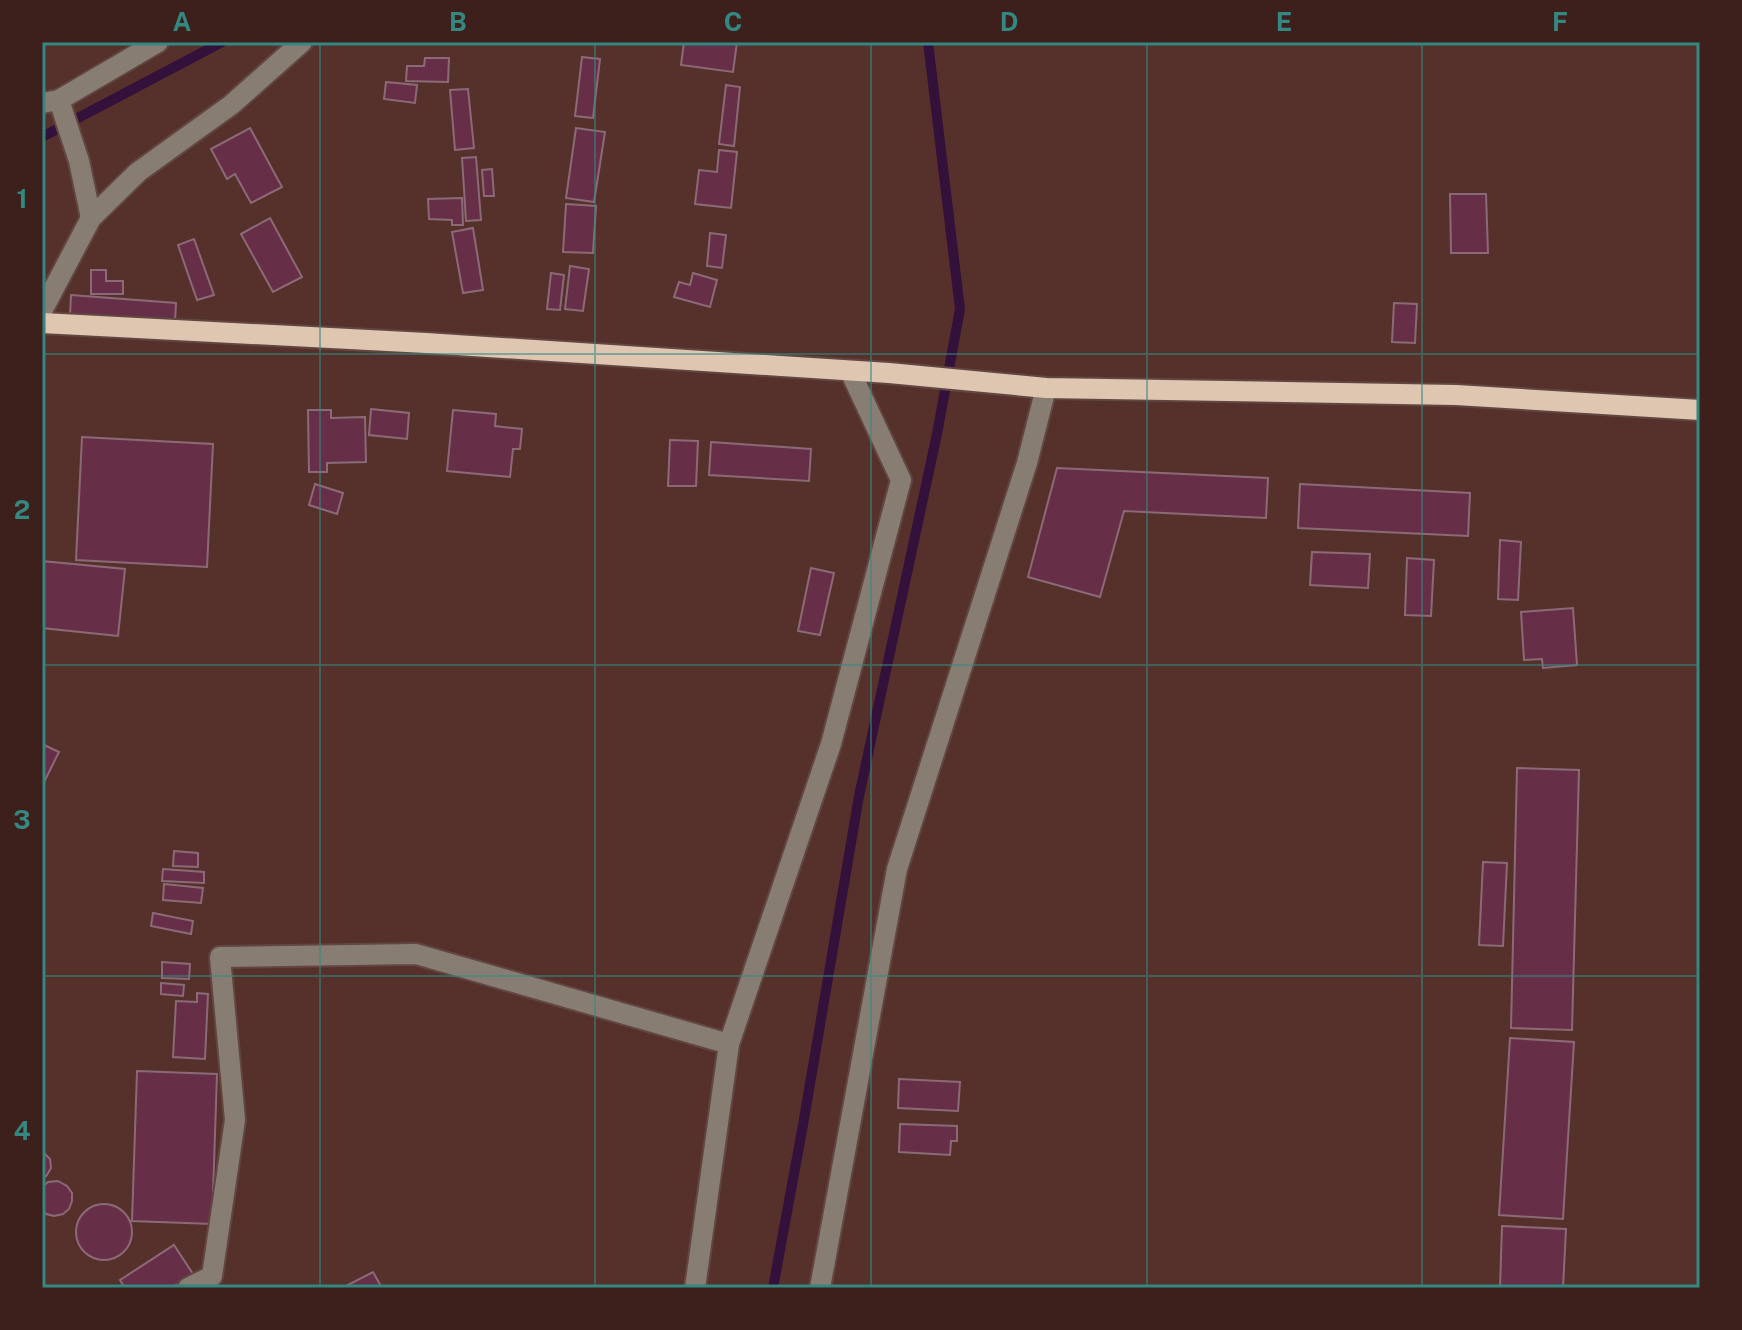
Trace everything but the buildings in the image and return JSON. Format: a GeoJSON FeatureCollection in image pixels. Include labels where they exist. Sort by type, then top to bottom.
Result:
{"type":"FeatureCollection","features":[{"type":"Feature","properties":{"kind":"main road"},"geometry":{"type":"LineString","coordinates":[[42,323],[426,343],[889,373],[1036,387],[1456,395],[1700,410]]}},
{"type":"Feature","properties":{"kind":"street"},"geometry":{"type":"LineString","coordinates":[[91,218],[79,161],[50,101],[158,42]]}},
{"type":"Feature","properties":{"kind":"street"},"geometry":{"type":"LineString","coordinates":[[42,311],[91,218],[138,172],[231,105],[302,42]]}},
{"type":"Feature","properties":{"kind":"street"},"geometry":{"type":"LineString","coordinates":[[695,1288],[729,1044],[831,744],[901,480],[850,371]]}},
{"type":"Feature","properties":{"kind":"street"},"geometry":{"type":"LineString","coordinates":[[820,1288],[897,869],[1027,463],[1036,387]]}},
{"type":"Feature","properties":{"kind":"street"},"geometry":{"type":"LineString","coordinates":[[188,1288],[212,1276],[235,1120],[220,957],[416,954],[729,1044]]}},
{"type":"Feature","properties":{"kind":"shaded area"},"geometry":{"type":"Polygon","coordinates":[[[42,42],[1700,42],[1700,1288],[42,1288],[42,42]]]}},
{"type":"Feature","properties":{"kind":"waterway"},"geometry":{"type":"LineString","coordinates":[[42,137],[222,42]]}},
{"type":"Feature","properties":{"kind":"waterway"},"geometry":{"type":"LineString","coordinates":[[773,1288],[859,796],[937,434],[960,309],[928,42]]}}]}
